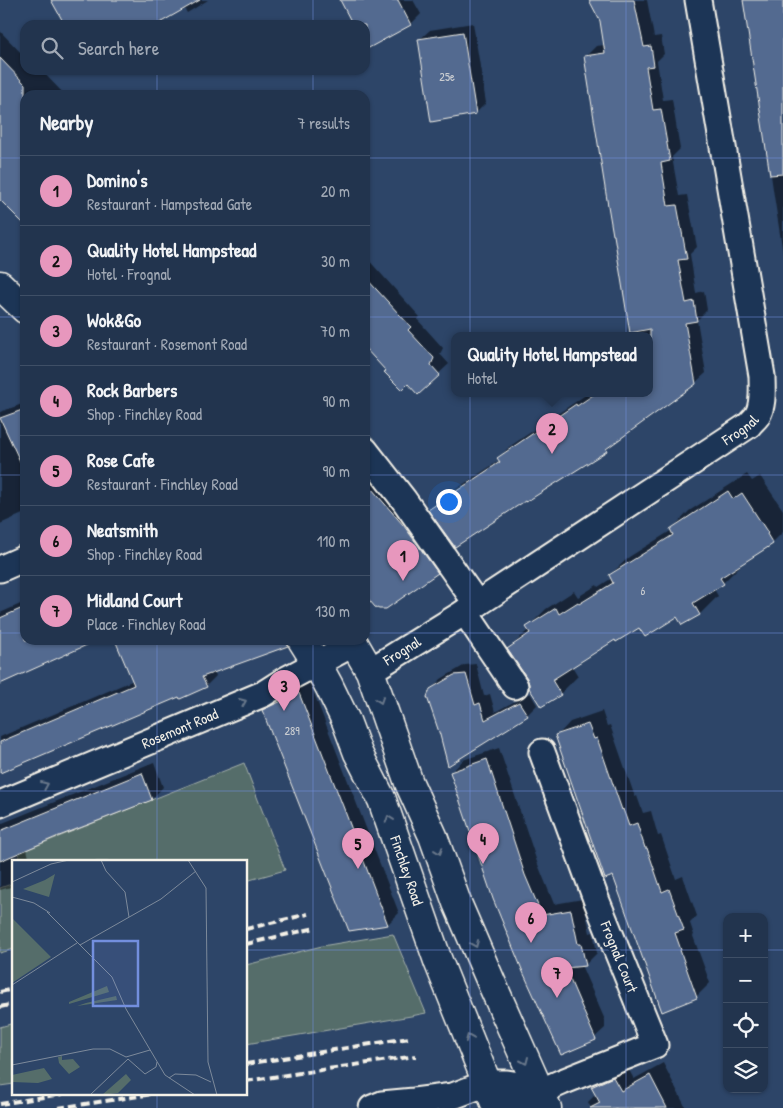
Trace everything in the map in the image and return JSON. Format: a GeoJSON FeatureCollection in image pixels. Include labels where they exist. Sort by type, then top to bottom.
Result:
{"type":"FeatureCollection","features":[{"type":"Feature","properties":{"kind":"highway"},"geometry":{"type":"LineString","coordinates":[[0,286],[20,304]]}},
{"type":"Feature","properties":{"kind":"highway","name":"Finchley Road"},"geometry":{"type":"LineString","coordinates":[[305,645],[329,686],[346,721],[358,753],[382,800],[438,961],[497,1108]]}},
{"type":"Feature","properties":{"kind":"highway"},"geometry":{"type":"LineString","coordinates":[[355,645],[370,671],[409,783],[433,836],[457,903],[543,1100]]}},
{"type":"Feature","properties":{"kind":"street","name":"Frognal"},"geometry":{"type":"LineString","coordinates":[[370,671],[471,608],[749,425],[757,416],[762,396],[762,376],[698,0]]}},
{"type":"Feature","properties":{"kind":"street"},"geometry":{"type":"LineString","coordinates":[[370,456],[404,500],[471,608],[516,686]]}},
{"type":"Feature","properties":{"kind":"street"},"geometry":{"type":"LineString","coordinates":[[0,569],[20,560]]}},
{"type":"Feature","properties":{"kind":"street","name":"Rosemont Road"},"geometry":{"type":"LineString","coordinates":[[0,804],[263,694],[284,680],[317,664],[348,645]]}},
{"type":"Feature","properties":{"kind":"street","name":"Frognal Court"},"geometry":{"type":"LineString","coordinates":[[542,752],[596,899],[654,1045],[562,1082],[543,1100]]}},
{"type":"Feature","properties":{"kind":"street"},"geometry":{"type":"LineString","coordinates":[[372,1108],[382,1104],[453,1096],[486,1083],[507,1083],[524,1086],[543,1100]]}},
{"type":"Feature","properties":{"kind":"street"},"geometry":{"type":"LineString","coordinates":[[503,1108],[543,1100]]}},
{"type":"Feature","properties":{"kind":"green space"},"geometry":{"type":"Polygon","coordinates":[[[244,763],[285,870],[248,880],[248,860],[20,860],[18,853],[244,763]]]}},
{"type":"Feature","properties":{"kind":"green space"},"geometry":{"type":"Polygon","coordinates":[[[12,884],[12,950],[0,953],[0,888],[12,884]]]}},
{"type":"Feature","properties":{"kind":"green space"},"geometry":{"type":"Polygon","coordinates":[[[393,934],[426,1013],[248,1044],[248,964],[322,946],[393,934]]]}},
{"type":"Feature","properties":{"kind":"green space"},"geometry":{"type":"Polygon","coordinates":[[[12,1024],[12,1084],[0,1086],[0,1027],[12,1024]]]}},
{"type":"Feature","properties":{"kind":"building"},"geometry":{"type":"Polygon","coordinates":[[[51,0],[200,0],[165,20],[62,20],[51,0]]]}},
{"type":"Feature","properties":{"kind":"building"},"geometry":{"type":"Polygon","coordinates":[[[340,0],[398,0],[411,25],[370,47],[370,20],[350,20],[340,0]]]}},
{"type":"Feature","properties":{"kind":"building"},"geometry":{"type":"Polygon","coordinates":[[[589,0],[634,0],[644,47],[651,46],[654,66],[646,67],[653,110],[661,109],[670,161],[661,163],[668,206],[677,205],[687,259],[678,260],[686,303],[694,301],[697,321],[685,323],[696,384],[606,449],[607,451],[525,501],[455,547],[428,510],[500,462],[497,458],[576,404],[577,406],[590,397],[653,397],[653,332],[650,332],[650,329],[630,332],[584,56],[605,53],[600,21],[589,0]]]}},
{"type":"Feature","properties":{"kind":"building"},"geometry":{"type":"Polygon","coordinates":[[[743,0],[783,0],[783,174],[770,175],[743,0]]]}},
{"type":"Feature","properties":{"kind":"building"},"geometry":{"type":"Polygon","coordinates":[[[463,32],[476,114],[431,122],[418,39],[463,32]]]}},
{"type":"Feature","properties":{"kind":"building"},"geometry":{"type":"Polygon","coordinates":[[[0,58],[25,84],[25,90],[20,90],[20,220],[0,200],[0,58]]]}},
{"type":"Feature","properties":{"kind":"building"},"geometry":{"type":"Polygon","coordinates":[[[370,282],[411,327],[408,330],[434,358],[431,365],[440,375],[418,395],[408,384],[402,390],[384,372],[386,371],[370,353],[370,282]]]}},
{"type":"Feature","properties":{"kind":"building"},"geometry":{"type":"Polygon","coordinates":[[[20,411],[20,461],[0,418],[20,411]]]}},
{"type":"Feature","properties":{"kind":"building"},"geometry":{"type":"Polygon","coordinates":[[[370,487],[404,526],[438,573],[386,609],[375,607],[370,601],[370,487]]]}},
{"type":"Feature","properties":{"kind":"building"},"geometry":{"type":"Polygon","coordinates":[[[728,491],[733,499],[742,493],[773,544],[720,578],[724,584],[693,603],[700,615],[682,625],[677,617],[645,637],[639,628],[616,642],[615,640],[552,680],[561,695],[541,707],[529,688],[527,678],[507,649],[530,633],[526,627],[556,608],[559,614],[613,583],[609,575],[673,535],[670,529],[728,491]]]}},
{"type":"Feature","properties":{"kind":"building"},"geometry":{"type":"Polygon","coordinates":[[[20,609],[20,645],[87,645],[0,684],[0,618],[20,609]]]}},
{"type":"Feature","properties":{"kind":"building"},"geometry":{"type":"Polygon","coordinates":[[[117,645],[288,646],[202,677],[207,687],[180,699],[179,697],[0,773],[0,742],[134,685],[117,645]]]}},
{"type":"Feature","properties":{"kind":"building"},"geometry":{"type":"Polygon","coordinates":[[[466,674],[475,705],[480,703],[485,720],[519,702],[528,716],[448,766],[427,697],[430,689],[454,675],[466,674]]]}},
{"type":"Feature","properties":{"kind":"building"},"geometry":{"type":"Polygon","coordinates":[[[299,693],[388,925],[349,931],[262,710],[299,693]]]}},
{"type":"Feature","properties":{"kind":"building"},"geometry":{"type":"Polygon","coordinates":[[[588,724],[594,739],[597,738],[629,826],[637,823],[662,892],[669,889],[684,930],[675,933],[697,998],[662,1012],[613,876],[605,879],[555,735],[588,724]]]}},
{"type":"Feature","properties":{"kind":"building"},"geometry":{"type":"Polygon","coordinates":[[[487,759],[525,875],[542,915],[571,910],[578,944],[581,944],[586,966],[565,968],[596,1040],[561,1055],[523,972],[493,899],[450,772],[487,759]]]}},
{"type":"Feature","properties":{"kind":"building"},"geometry":{"type":"Polygon","coordinates":[[[142,773],[152,800],[0,861],[0,831],[142,773]]]}},
{"type":"Feature","properties":{"kind":"building"},"geometry":{"type":"Polygon","coordinates":[[[650,1075],[667,1108],[590,1108],[600,1103],[591,1087],[613,1077],[621,1091],[650,1075]]]}},
{"type":"Feature","properties":{"kind":"railway"},"geometry":{"type":"LineString","coordinates":[[248,929],[308,914]]}},
{"type":"Feature","properties":{"kind":"railway"},"geometry":{"type":"LineString","coordinates":[[248,944],[315,928]]}},
{"type":"Feature","properties":{"kind":"railway"},"geometry":{"type":"LineString","coordinates":[[0,992],[12,989]]}},
{"type":"Feature","properties":{"kind":"railway"},"geometry":{"type":"LineString","coordinates":[[0,1007],[12,1004]]}},
{"type":"Feature","properties":{"kind":"railway"},"geometry":{"type":"LineString","coordinates":[[248,1064],[409,1038]]}},
{"type":"Feature","properties":{"kind":"railway"},"geometry":{"type":"LineString","coordinates":[[248,1081],[416,1056]]}},
{"type":"Feature","properties":{"kind":"railway"},"geometry":{"type":"LineString","coordinates":[[0,1104],[50,1096]]}},
{"type":"Feature","properties":{"kind":"railway"},"geometry":{"type":"LineString","coordinates":[[58,1108],[139,1096]]}},
{"type":"Feature","properties":{"kind":"place","name":"Quality Hotel Hampstead"},"geometry":{"type":"Point","coordinates":[552,454]}},
{"type":"Feature","properties":{"kind":"place","name":"Domino's"},"geometry":{"type":"Point","coordinates":[403,581]}},
{"type":"Feature","properties":{"kind":"place","name":"Wok&Go"},"geometry":{"type":"Point","coordinates":[284,711]}},
{"type":"Feature","properties":{"kind":"place","name":"Rock Barbers"},"geometry":{"type":"Point","coordinates":[483,864]}},
{"type":"Feature","properties":{"kind":"place","name":"Rose Cafe"},"geometry":{"type":"Point","coordinates":[358,869]}},
{"type":"Feature","properties":{"kind":"place","name":"Neatsmith"},"geometry":{"type":"Point","coordinates":[531,943]}},
{"type":"Feature","properties":{"kind":"place","name":"Midland Court"},"geometry":{"type":"Point","coordinates":[557,998]}}]}
